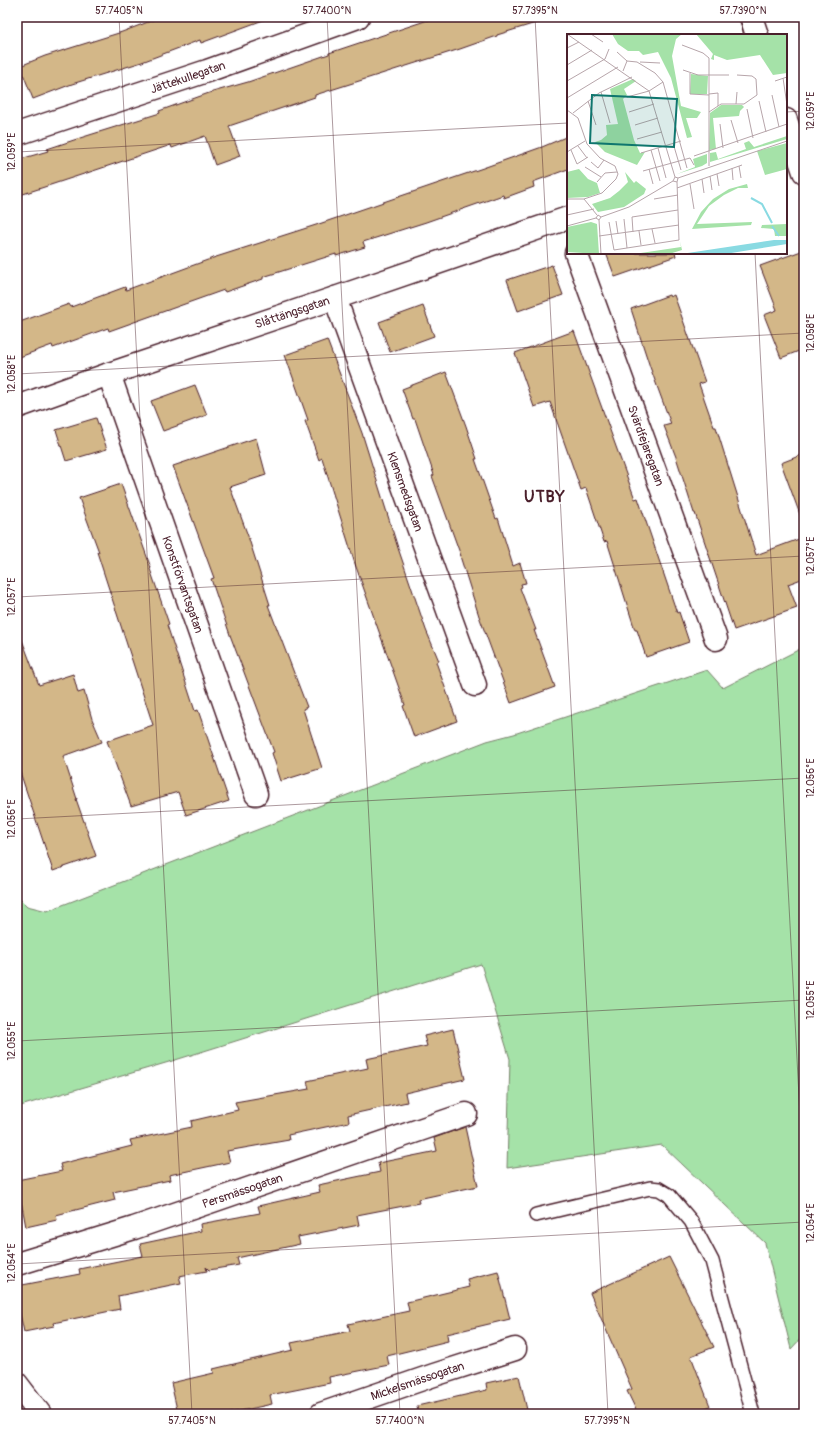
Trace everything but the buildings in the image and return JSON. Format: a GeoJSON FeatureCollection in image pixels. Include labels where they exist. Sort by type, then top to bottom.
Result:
{"type":"FeatureCollection","features":[{"type":"Feature","properties":{"kind":"street","name":"Jättekullegatan"},"geometry":{"type":"LineString","coordinates":[[17,134],[207,71],[358,17]]}},
{"type":"Feature","properties":{"kind":"street"},"geometry":{"type":"LineString","coordinates":[[787,123],[804,172]]}},
{"type":"Feature","properties":{"kind":"street","name":"Slåttängsgatan"},"geometry":{"type":"LineString","coordinates":[[17,407],[109,374],[567,222]]}},
{"type":"Feature","properties":{"kind":"street","name":"Svärdfejaregatan"},"geometry":{"type":"LineString","coordinates":[[576,254],[716,639]]}},
{"type":"Feature","properties":{"kind":"street","name":"Klensmedsgatan"},"geometry":{"type":"LineString","coordinates":[[335,298],[475,685]]}},
{"type":"Feature","properties":{"kind":"street","name":"Konstförvantsgatan"},"geometry":{"type":"LineString","coordinates":[[109,374],[256,794]]}},
{"type":"Feature","properties":{"kind":"street","name":"Persmässogatan"},"geometry":{"type":"LineString","coordinates":[[17,1264],[134,1228],[466,1114]]}},
{"type":"Feature","properties":{"kind":"street","name":"Mickelsmässogatan"},"geometry":{"type":"LineString","coordinates":[[321,1414],[515,1349]]}},
{"type":"Feature","properties":{"kind":"street"},"geometry":{"type":"LineString","coordinates":[[17,1384],[40,1414]]}},
{"type":"Feature","properties":{"kind":"lane"},"geometry":{"type":"LineString","coordinates":[[536,1215],[650,1188],[659,1189],[669,1195],[691,1221],[712,1261],[753,1414]]}},
{"type":"Feature","properties":{"kind":"green space"},"geometry":{"type":"Polygon","coordinates":[[[804,647],[804,1335],[791,1349],[765,1243],[662,1145],[507,1168],[510,1059],[481,964],[169,1062],[17,1107],[17,896],[27,906],[47,911],[487,741],[514,734],[707,670],[723,688],[804,647]]]}},
{"type":"Feature","properties":{"kind":"district","name":"UTBY"},"geometry":{"type":"Point","coordinates":[545,496]}}]}
